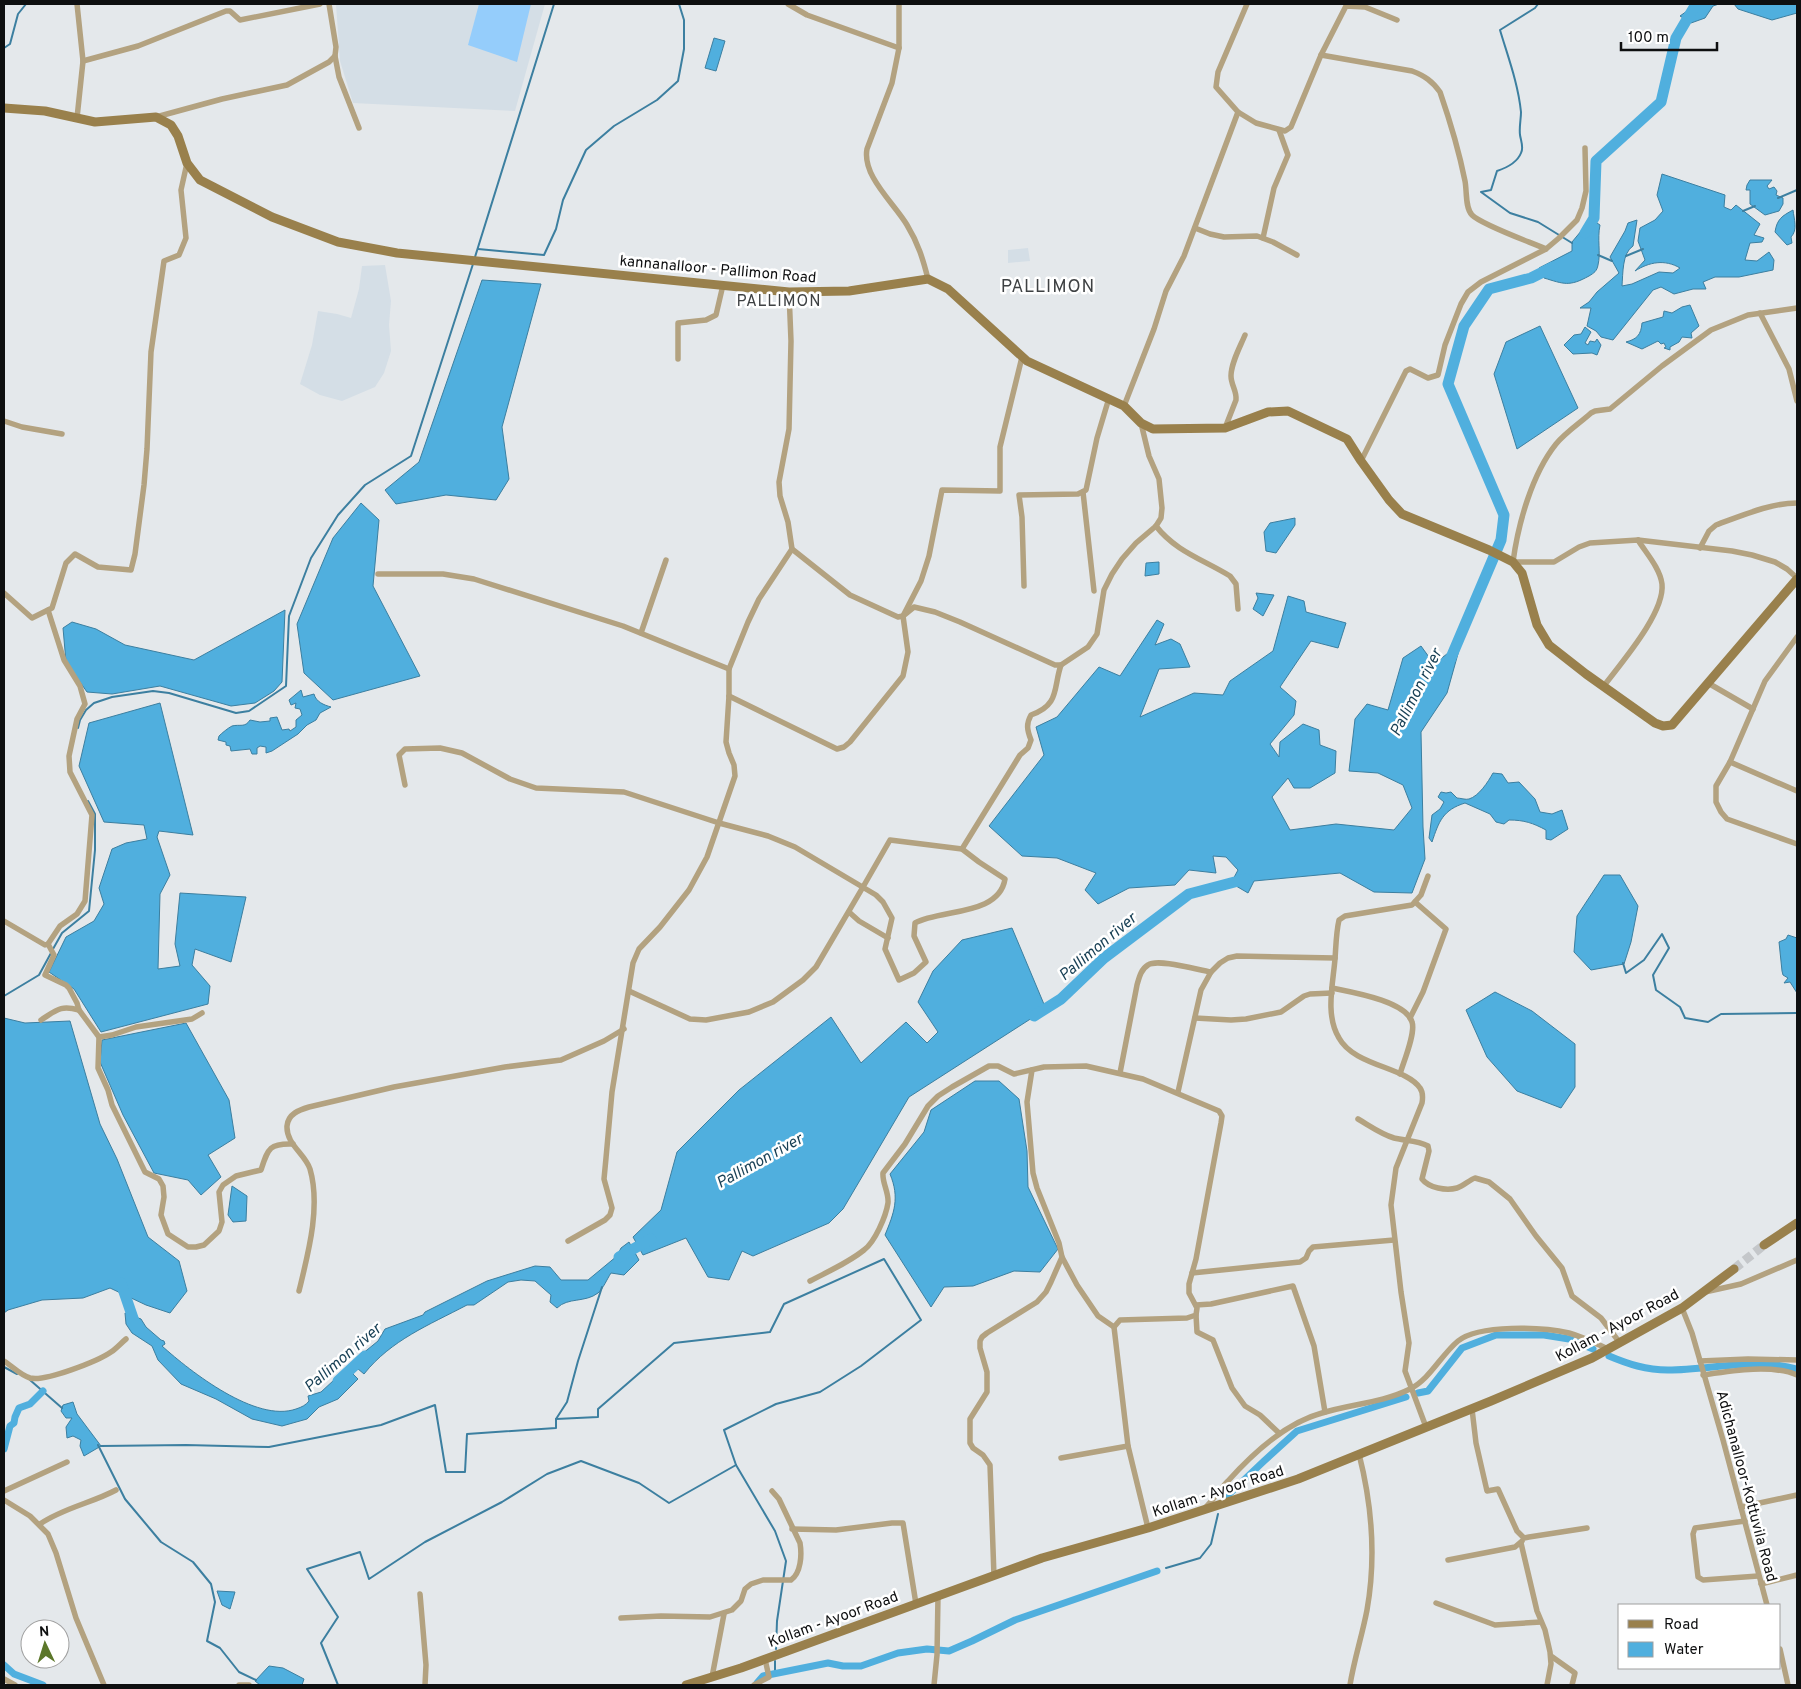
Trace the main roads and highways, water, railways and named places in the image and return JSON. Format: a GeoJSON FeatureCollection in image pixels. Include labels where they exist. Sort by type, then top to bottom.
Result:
{"type":"FeatureCollection","features":[{"type":"Feature","properties":{"kind":"water"},"geometry":{"type":"Polygon","coordinates":[[[1692,4],[1719,4],[1713,6],[1705,18],[1691,23],[1680,16],[1692,4]]]}},
{"type":"Feature","properties":{"kind":"water"},"geometry":{"type":"Polygon","coordinates":[[[1734,4],[1797,4],[1797,13],[1772,20],[1738,9],[1734,4]]]}},
{"type":"Feature","properties":{"kind":"water"},"geometry":{"type":"Polygon","coordinates":[[[714,38],[725,41],[716,71],[705,68],[714,38]]]}},
{"type":"Feature","properties":{"kind":"water"},"geometry":{"type":"Polygon","coordinates":[[[1662,174],[1725,195],[1724,207],[1731,210],[1736,205],[1760,224],[1754,235],[1764,238],[1762,242],[1750,243],[1745,260],[1757,261],[1769,252],[1774,260],[1773,270],[1739,277],[1715,277],[1703,282],[1706,289],[1693,289],[1674,294],[1661,287],[1653,290],[1613,340],[1601,337],[1596,331],[1587,326],[1591,308],[1580,308],[1589,302],[1597,292],[1619,273],[1610,257],[1628,223],[1637,220],[1633,246],[1629,249],[1625,259],[1622,286],[1632,284],[1659,272],[1673,273],[1680,268],[1669,263],[1657,263],[1646,265],[1635,271],[1645,260],[1638,241],[1640,228],[1655,220],[1663,211],[1657,195],[1662,174]]]}},
{"type":"Feature","properties":{"kind":"water"},"geometry":{"type":"Polygon","coordinates":[[[1750,180],[1772,180],[1767,186],[1769,189],[1774,187],[1777,191],[1776,195],[1783,198],[1783,204],[1779,211],[1765,215],[1750,204],[1750,190],[1746,190],[1750,180]]]}},
{"type":"Feature","properties":{"kind":"water"},"geometry":{"type":"Polygon","coordinates":[[[1793,210],[1795,224],[1791,237],[1792,243],[1787,245],[1775,232],[1781,218],[1793,210]]]}},
{"type":"Feature","properties":{"kind":"water"},"geometry":{"type":"Polygon","coordinates":[[[1591,219],[1600,225],[1599,260],[1595,272],[1571,283],[1562,283],[1544,278],[1539,268],[1572,251],[1572,242],[1591,219]]]}},
{"type":"Feature","properties":{"kind":"water"},"geometry":{"type":"Polygon","coordinates":[[[482,280],[541,284],[502,427],[509,479],[496,500],[446,495],[396,504],[385,490],[419,462],[482,280]]]}},
{"type":"Feature","properties":{"kind":"water"},"geometry":{"type":"Polygon","coordinates":[[[1690,305],[1699,326],[1691,333],[1692,338],[1682,337],[1679,342],[1670,347],[1670,350],[1664,348],[1666,347],[1664,343],[1661,344],[1658,341],[1642,349],[1626,342],[1638,336],[1642,323],[1663,317],[1664,311],[1672,313],[1690,305]]]}},
{"type":"Feature","properties":{"kind":"water"},"geometry":{"type":"Polygon","coordinates":[[[1540,326],[1578,408],[1517,449],[1494,374],[1506,342],[1540,326]]]}},
{"type":"Feature","properties":{"kind":"water"},"geometry":{"type":"Polygon","coordinates":[[[1585,327],[1591,332],[1585,343],[1588,345],[1590,341],[1595,342],[1597,339],[1601,345],[1597,355],[1592,353],[1573,354],[1564,345],[1574,335],[1581,334],[1585,327]]]}},
{"type":"Feature","properties":{"kind":"water"},"geometry":{"type":"Polygon","coordinates":[[[361,503],[379,520],[373,586],[420,676],[333,700],[304,673],[297,624],[333,538],[361,503]]]}},
{"type":"Feature","properties":{"kind":"water"},"geometry":{"type":"Polygon","coordinates":[[[1295,518],[1295,525],[1276,553],[1266,551],[1264,532],[1270,523],[1295,518]]]}},
{"type":"Feature","properties":{"kind":"water"},"geometry":{"type":"Polygon","coordinates":[[[1159,562],[1159,574],[1145,576],[1146,563],[1159,562]]]}},
{"type":"Feature","properties":{"kind":"water"},"geometry":{"type":"Polygon","coordinates":[[[1256,593],[1274,595],[1263,616],[1253,609],[1258,598],[1256,593]]]}},
{"type":"Feature","properties":{"kind":"water"},"geometry":{"type":"Polygon","coordinates":[[[1288,596],[1304,601],[1306,612],[1346,623],[1338,648],[1311,641],[1280,687],[1296,701],[1294,715],[1270,744],[1279,757],[1280,742],[1303,724],[1319,730],[1320,745],[1336,751],[1335,773],[1310,788],[1294,788],[1288,778],[1272,797],[1290,830],[1336,824],[1394,830],[1412,808],[1403,785],[1378,773],[1349,771],[1355,719],[1367,704],[1388,710],[1403,658],[1421,646],[1434,664],[1461,643],[1447,693],[1421,732],[1425,859],[1412,893],[1374,892],[1340,873],[1254,881],[1248,893],[1231,883],[1238,870],[1226,857],[1213,856],[1216,873],[1189,870],[1175,885],[1129,888],[1098,904],[1085,890],[1096,873],[1057,858],[1022,856],[989,826],[1044,755],[1036,727],[1057,717],[1099,667],[1120,676],[1157,620],[1164,624],[1155,645],[1171,639],[1180,644],[1190,667],[1159,669],[1140,717],[1194,693],[1223,695],[1230,681],[1273,651],[1288,596]]]}},
{"type":"Feature","properties":{"kind":"water"},"geometry":{"type":"Polygon","coordinates":[[[285,610],[282,682],[274,691],[255,703],[231,706],[160,686],[112,694],[87,692],[66,662],[63,628],[72,622],[96,629],[125,645],[194,660],[285,610]]]}},
{"type":"Feature","properties":{"kind":"water"},"geometry":{"type":"Polygon","coordinates":[[[301,690],[303,697],[314,694],[318,701],[331,707],[320,713],[316,720],[307,725],[298,734],[272,751],[266,753],[266,747],[260,746],[257,748],[257,754],[252,754],[250,749],[231,751],[230,746],[226,745],[226,742],[218,740],[219,736],[230,727],[244,725],[250,720],[270,721],[270,718],[277,717],[282,730],[289,729],[290,731],[296,727],[296,720],[302,715],[300,709],[295,708],[296,703],[291,705],[289,700],[301,690]]]}},
{"type":"Feature","properties":{"kind":"water"},"geometry":{"type":"Polygon","coordinates":[[[160,703],[193,835],[159,831],[157,837],[170,875],[160,894],[158,969],[180,966],[175,944],[180,893],[246,897],[231,962],[195,949],[192,965],[210,986],[208,1004],[101,1032],[74,989],[49,972],[66,937],[94,921],[104,904],[99,888],[112,849],[126,843],[147,839],[144,825],[104,822],[79,766],[89,723],[160,703]]]}},
{"type":"Feature","properties":{"kind":"water"},"geometry":{"type":"Polygon","coordinates":[[[1493,773],[1502,774],[1508,783],[1519,782],[1535,799],[1540,812],[1552,814],[1562,810],[1568,829],[1551,840],[1546,839],[1546,830],[1537,825],[1514,820],[1509,820],[1504,824],[1496,822],[1490,814],[1465,803],[1452,809],[1443,817],[1432,842],[1429,838],[1432,815],[1440,809],[1444,802],[1438,797],[1441,792],[1451,792],[1457,798],[1469,799],[1480,792],[1493,773]]]}},
{"type":"Feature","properties":{"kind":"water"},"geometry":{"type":"Polygon","coordinates":[[[1604,875],[1620,875],[1638,906],[1631,942],[1624,964],[1591,970],[1574,952],[1577,916],[1604,875]]]}},
{"type":"Feature","properties":{"kind":"water"},"geometry":{"type":"Polygon","coordinates":[[[1012,928],[1046,1009],[909,1097],[843,1209],[829,1223],[753,1256],[742,1251],[729,1280],[708,1277],[686,1238],[643,1255],[633,1237],[661,1210],[677,1152],[739,1090],[831,1017],[861,1063],[906,1022],[927,1043],[938,1032],[918,1002],[933,971],[962,940],[1012,928]]]}},
{"type":"Feature","properties":{"kind":"water"},"geometry":{"type":"Polygon","coordinates":[[[1788,935],[1797,938],[1797,993],[1790,982],[1784,983],[1788,978],[1783,975],[1782,971],[1779,942],[1786,939],[1788,935]]]}},
{"type":"Feature","properties":{"kind":"water"},"geometry":{"type":"Polygon","coordinates":[[[1495,992],[1532,1011],[1575,1044],[1575,1087],[1561,1108],[1517,1091],[1487,1057],[1466,1010],[1495,992]]]}},
{"type":"Feature","properties":{"kind":"water"},"geometry":{"type":"Polygon","coordinates":[[[4,1018],[25,1023],[70,1021],[100,1124],[117,1159],[148,1237],[179,1261],[187,1291],[170,1313],[146,1305],[110,1288],[83,1298],[42,1300],[8,1310],[4,1313],[4,1018]]]}},
{"type":"Feature","properties":{"kind":"water"},"geometry":{"type":"Polygon","coordinates":[[[186,1023],[229,1100],[235,1138],[208,1155],[221,1177],[201,1195],[188,1180],[154,1173],[123,1115],[100,1062],[102,1040],[186,1023]]]}},
{"type":"Feature","properties":{"kind":"water"},"geometry":{"type":"Polygon","coordinates":[[[975,1081],[999,1081],[1019,1099],[1027,1151],[1028,1187],[1058,1249],[1040,1272],[1014,1271],[973,1286],[944,1287],[931,1307],[885,1235],[895,1205],[895,1191],[890,1174],[924,1132],[931,1110],[975,1081]]]}},
{"type":"Feature","properties":{"kind":"water"},"geometry":{"type":"Polygon","coordinates":[[[232,1186],[247,1196],[246,1221],[233,1222],[228,1215],[232,1186]]]}},
{"type":"Feature","properties":{"kind":"water"},"geometry":{"type":"Polygon","coordinates":[[[629,1242],[639,1260],[624,1275],[611,1273],[602,1289],[593,1296],[566,1302],[557,1308],[550,1302],[551,1295],[535,1281],[521,1280],[508,1282],[474,1305],[467,1305],[398,1342],[364,1374],[351,1363],[378,1341],[385,1329],[423,1315],[425,1312],[487,1281],[535,1266],[550,1267],[561,1280],[588,1280],[617,1256],[621,1248],[629,1242]]]}},
{"type":"Feature","properties":{"kind":"water"},"geometry":{"type":"Polygon","coordinates":[[[125,1313],[141,1319],[146,1327],[164,1341],[165,1344],[162,1346],[207,1381],[244,1402],[262,1409],[280,1411],[302,1407],[309,1401],[308,1396],[321,1392],[347,1368],[358,1379],[338,1399],[319,1407],[307,1419],[282,1426],[252,1419],[216,1399],[181,1384],[158,1360],[152,1346],[132,1333],[126,1324],[125,1313]]]}},
{"type":"Feature","properties":{"kind":"water"},"geometry":{"type":"Polygon","coordinates":[[[73,1402],[77,1414],[101,1446],[84,1456],[80,1446],[81,1440],[73,1436],[67,1438],[66,1427],[72,1418],[66,1418],[61,1411],[63,1405],[73,1402]]]}},
{"type":"Feature","properties":{"kind":"water"},"geometry":{"type":"Polygon","coordinates":[[[217,1591],[235,1592],[230,1609],[222,1605],[217,1591]]]}},
{"type":"Feature","properties":{"kind":"water"},"geometry":{"type":"Polygon","coordinates":[[[269,1666],[283,1668],[304,1679],[302,1685],[260,1685],[255,1681],[269,1666]]]}},
{"type":"Feature","properties":{"kind":"waterway"},"geometry":{"type":"LineString","coordinates":[[4,48],[10,44],[18,14],[26,4]]}},
{"type":"Feature","properties":{"kind":"waterway"},"geometry":{"type":"LineString","coordinates":[[475,257],[554,4]]}},
{"type":"Feature","properties":{"kind":"waterway"},"geometry":{"type":"LineString","coordinates":[[478,249],[544,255],[556,229],[563,200],[586,150],[614,126],[657,100],[678,81],[684,49],[684,20],[679,4]]}},
{"type":"Feature","properties":{"kind":"waterway"},"geometry":{"type":"LineString","coordinates":[[1538,4],[1535,8],[1500,30],[1520,101],[1522,151],[1514,162],[1497,171],[1491,190],[1481,192],[1510,213],[1538,222],[1572,243]]}},
{"type":"Feature","properties":{"kind":"waterway","name":"Pallimon river"},"geometry":{"type":"LineString","coordinates":[[1585,233],[1594,218],[1596,161],[1661,102],[1676,38],[1696,4]]}},
{"type":"Feature","properties":{"kind":"waterway"},"geometry":{"type":"LineString","coordinates":[[1778,198],[1797,190]]}},
{"type":"Feature","properties":{"kind":"waterway"},"geometry":{"type":"LineString","coordinates":[[1743,211],[1755,206]]}},
{"type":"Feature","properties":{"kind":"waterway"},"geometry":{"type":"LineString","coordinates":[[1626,256],[1643,249]]}},
{"type":"Feature","properties":{"kind":"waterway"},"geometry":{"type":"LineString","coordinates":[[1598,255],[1612,261]]}},
{"type":"Feature","properties":{"kind":"waterway"},"geometry":{"type":"LineString","coordinates":[[78,728],[86,710],[94,703],[112,697],[153,691],[169,693],[236,713],[249,711],[286,686],[289,616],[311,558],[338,515],[365,485],[411,456],[473,264]]}},
{"type":"Feature","properties":{"kind":"waterway","name":"Pallimon river"},"geometry":{"type":"LineString","coordinates":[[1450,660],[1501,540],[1504,515],[1448,384],[1464,326],[1489,289],[1531,278],[1553,267]]}},
{"type":"Feature","properties":{"kind":"waterway"},"geometry":{"type":"LineString","coordinates":[[53,949],[62,933],[89,911],[95,850],[95,814],[88,801]]}},
{"type":"Feature","properties":{"kind":"waterway","name":"Pallimon river"},"geometry":{"type":"LineString","coordinates":[[1034,1016],[1061,999],[1104,958],[1189,894],[1246,879]]}},
{"type":"Feature","properties":{"kind":"waterway"},"geometry":{"type":"LineString","coordinates":[[1623,963],[1626,973],[1644,960],[1662,934],[1669,948],[1653,975],[1656,990],[1680,1007],[1685,1018],[1708,1022],[1721,1014],[1797,1013]]}},
{"type":"Feature","properties":{"kind":"waterway"},"geometry":{"type":"LineString","coordinates":[[4,996],[39,975],[51,953]]}},
{"type":"Feature","properties":{"kind":"waterway","name":"Pallimon river"},"geometry":{"type":"LineString","coordinates":[[619,1257],[651,1239]]}},
{"type":"Feature","properties":{"kind":"waterway"},"geometry":{"type":"LineString","coordinates":[[101,1446],[186,1445],[269,1447],[381,1425],[435,1405],[446,1472],[465,1472],[467,1434],[556,1428],[556,1419],[598,1417],[598,1409],[674,1343],[770,1332],[784,1304],[884,1259],[921,1320],[861,1366],[820,1392],[776,1404],[724,1430],[736,1465],[775,1531],[786,1561],[777,1621],[776,1649]]}},
{"type":"Feature","properties":{"kind":"waterway","name":"Pallimon river"},"geometry":{"type":"LineString","coordinates":[[121,1283],[135,1324],[139,1328]]}},
{"type":"Feature","properties":{"kind":"waterway"},"geometry":{"type":"LineString","coordinates":[[556,1419],[567,1402],[602,1287]]}},
{"type":"Feature","properties":{"kind":"waterway"},"geometry":{"type":"LineString","coordinates":[[1418,1393],[1428,1391],[1462,1348],[1496,1335],[1544,1335],[1569,1339],[1593,1349]]}},
{"type":"Feature","properties":{"kind":"waterway","name":"Pallimon river"},"geometry":{"type":"LineString","coordinates":[[338,1381],[365,1356]]}},
{"type":"Feature","properties":{"kind":"waterway"},"geometry":{"type":"LineString","coordinates":[[1609,1356],[1637,1366],[1660,1370],[1749,1364],[1765,1364],[1797,1369]]}},
{"type":"Feature","properties":{"kind":"waterway"},"geometry":{"type":"LineString","coordinates":[[4,1367],[17,1374]]}},
{"type":"Feature","properties":{"kind":"waterway"},"geometry":{"type":"LineString","coordinates":[[30,1380],[62,1408]]}},
{"type":"Feature","properties":{"kind":"waterway"},"geometry":{"type":"LineString","coordinates":[[4,1449],[10,1426],[14,1423],[19,1408],[30,1404],[43,1391]]}},
{"type":"Feature","properties":{"kind":"waterway"},"geometry":{"type":"LineString","coordinates":[[1226,1497],[1297,1431],[1406,1397]]}},
{"type":"Feature","properties":{"kind":"waterway"},"geometry":{"type":"LineString","coordinates":[[98,1445],[125,1499],[161,1542],[193,1562],[211,1584],[215,1602],[207,1641],[220,1648],[239,1672],[256,1680]]}},
{"type":"Feature","properties":{"kind":"waterway"},"geometry":{"type":"LineString","coordinates":[[338,1685],[321,1643],[338,1617],[307,1569],[360,1552],[369,1579],[425,1542],[502,1502],[547,1474],[581,1461],[639,1483],[669,1503],[736,1465]]}},
{"type":"Feature","properties":{"kind":"waterway"},"geometry":{"type":"LineString","coordinates":[[1166,1568],[1200,1558],[1211,1544],[1218,1514]]}},
{"type":"Feature","properties":{"kind":"waterway"},"geometry":{"type":"LineString","coordinates":[[757,1683],[763,1676],[828,1663],[843,1666],[861,1666],[898,1653],[927,1649],[949,1651],[1015,1620],[1157,1571]]}},
{"type":"Feature","properties":{"kind":"waterway"},"geometry":{"type":"LineString","coordinates":[[775,1661],[775,1674]]}},
{"type":"Feature","properties":{"kind":"waterway"},"geometry":{"type":"LineString","coordinates":[[4,1665],[14,1674],[43,1685]]}},
{"type":"Feature","properties":{"kind":"tunnel"},"geometry":{"type":"LineString","coordinates":[[1734,1269],[1764,1245]]}},
{"type":"Feature","properties":{"kind":"district","name":"PALLIMON"},"geometry":{"type":"Point","coordinates":[1048,286]}},
{"type":"Feature","properties":{"kind":"district","name":"PALLIMON"},"geometry":{"type":"Point","coordinates":[779,300]}}]}
